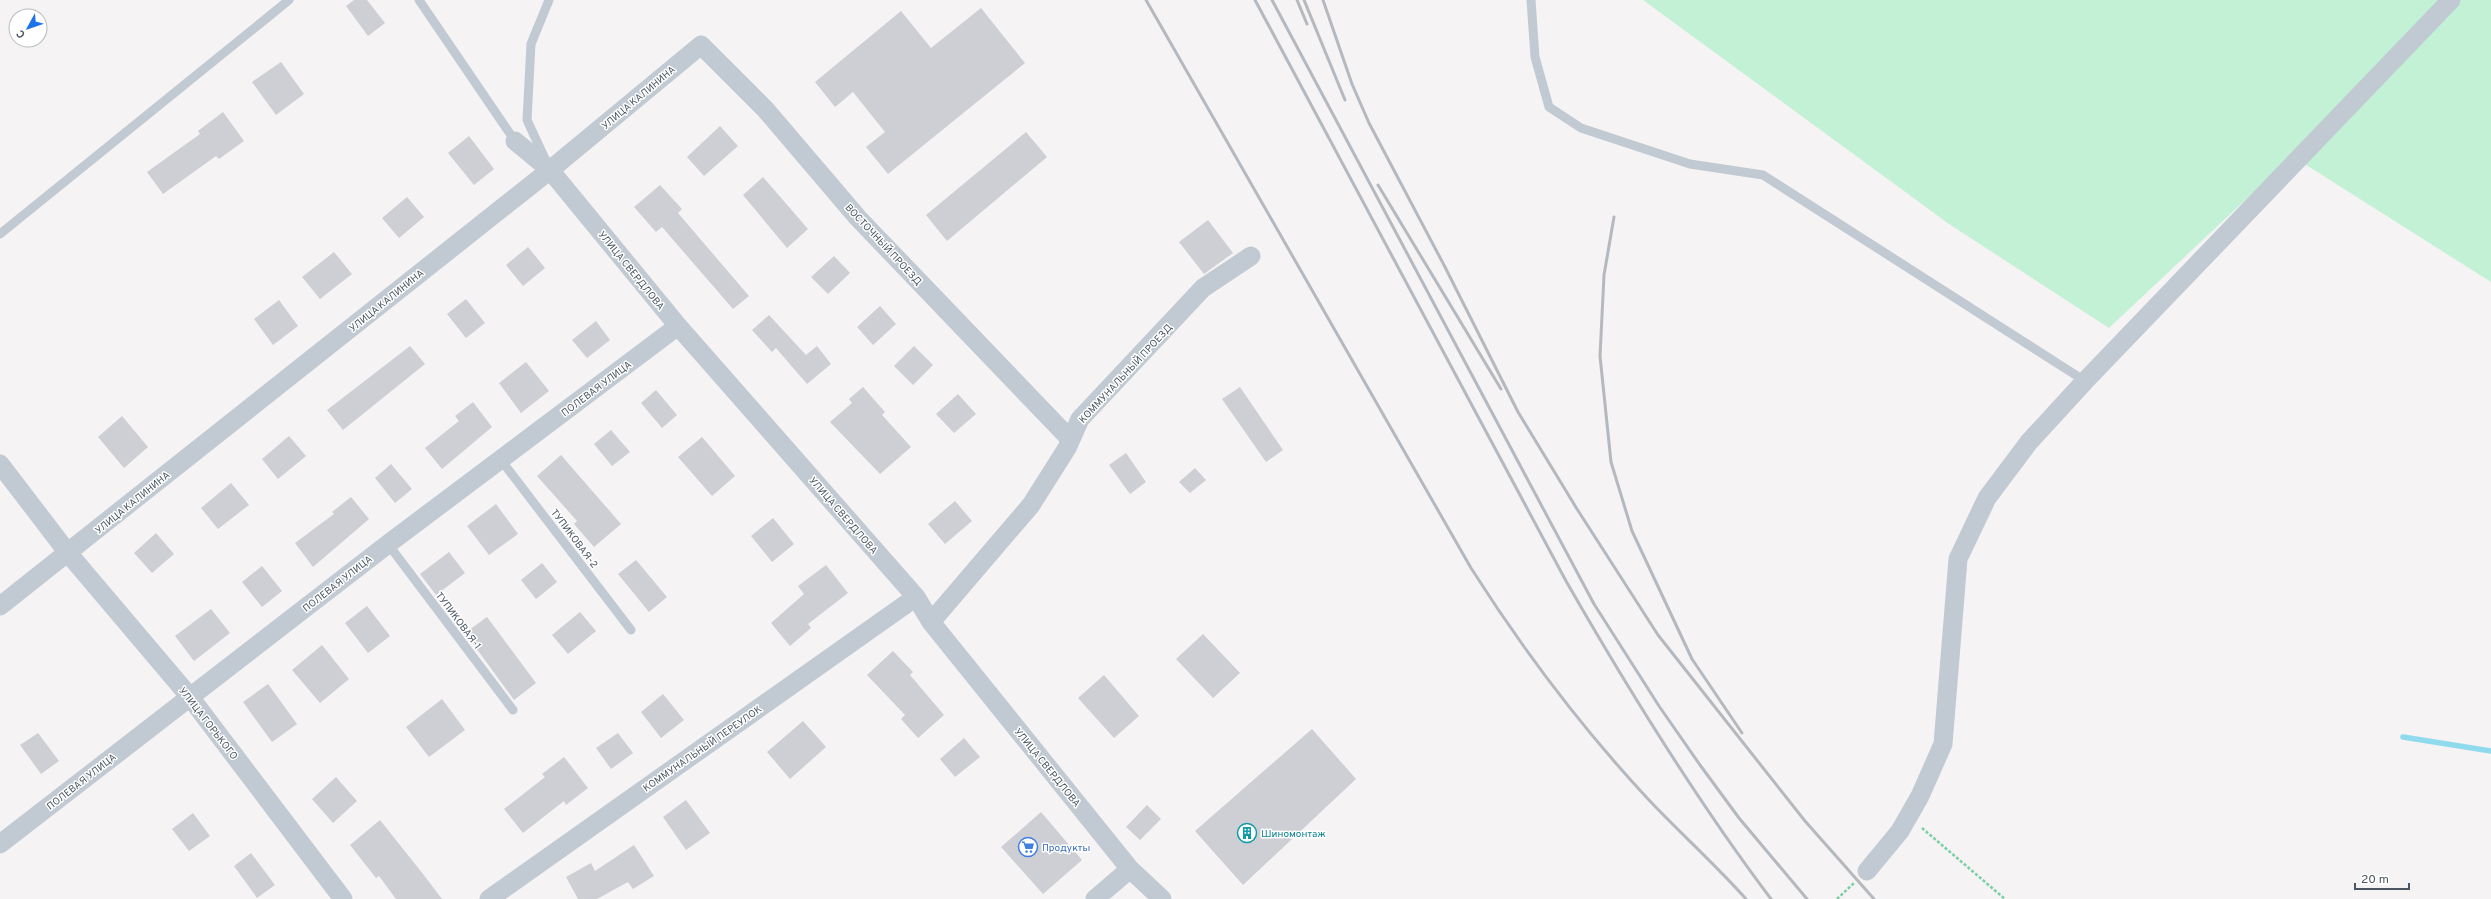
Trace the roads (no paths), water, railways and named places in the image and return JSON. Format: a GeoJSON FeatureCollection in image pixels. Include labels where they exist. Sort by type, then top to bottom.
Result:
{"type":"FeatureCollection","features":[{"type":"Feature","properties":{"kind":"street"},"geometry":{"type":"LineString","coordinates":[[1866,871],[1900,831],[1920,796],[1943,744],[1958,560],[1987,498],[2029,442],[2085,381],[2451,0]]}},
{"type":"Feature","properties":{"kind":"street","name":"УЛИЦА КАЛИНИНА"},"geometry":{"type":"LineString","coordinates":[[0,606],[550,170],[701,45]]}},
{"type":"Feature","properties":{"kind":"street","name":"ВОСТОЧНЫЙ ПРОЕЗД"},"geometry":{"type":"LineString","coordinates":[[701,45],[765,109],[858,218],[1070,440]]}},
{"type":"Feature","properties":{"kind":"street","name":"УЛИЦА СВЕРДЛОВА"},"geometry":{"type":"LineString","coordinates":[[515,141],[550,170],[678,326],[916,597],[931,622],[1130,869],[1162,899]]}},
{"type":"Feature","properties":{"kind":"street","name":"КОММУНАЛЬНЫЙ ПРОЕЗД"},"geometry":{"type":"LineString","coordinates":[[931,622],[1031,505],[1068,448],[1070,440],[1080,419],[1204,288],[1251,256]]}},
{"type":"Feature","properties":{"kind":"street","name":"ПОЛЕВАЯ УЛИЦА"},"geometry":{"type":"LineString","coordinates":[[0,844],[388,544],[678,326]]}},
{"type":"Feature","properties":{"kind":"street","name":"УЛИЦА ГОРЬКОГО"},"geometry":{"type":"LineString","coordinates":[[0,464],[68,553],[190,696],[343,899]]}},
{"type":"Feature","properties":{"kind":"street","name":"КОММУНАЛЬНЫЙ ПЕРЕУЛОК"},"geometry":{"type":"LineString","coordinates":[[489,899],[916,597]]}},
{"type":"Feature","properties":{"kind":"street"},"geometry":{"type":"LineString","coordinates":[[1095,899],[1130,869]]}},
{"type":"Feature","properties":{"kind":"lane"},"geometry":{"type":"LineString","coordinates":[[0,234],[289,0]]}},
{"type":"Feature","properties":{"kind":"lane"},"geometry":{"type":"LineString","coordinates":[[419,0],[515,141]]}},
{"type":"Feature","properties":{"kind":"lane"},"geometry":{"type":"LineString","coordinates":[[549,0],[531,44],[527,120],[550,170]]}},
{"type":"Feature","properties":{"kind":"lane"},"geometry":{"type":"LineString","coordinates":[[1531,0],[1535,57],[1549,106],[1581,128],[1690,164],[1763,174],[2085,381]]}},
{"type":"Feature","properties":{"kind":"lane","name":"ТУПИКОВАЯ-2"},"geometry":{"type":"LineString","coordinates":[[501,460],[631,630]]}},
{"type":"Feature","properties":{"kind":"lane","name":"ТУПИКОВАЯ-1"},"geometry":{"type":"LineString","coordinates":[[388,544],[513,710]]}},
{"type":"Feature","properties":{"kind":"waterway"},"geometry":{"type":"LineString","coordinates":[[2403,737],[2491,751]]}},
{"type":"Feature","properties":{"kind":"railway"},"geometry":{"type":"LineString","coordinates":[[1146,0],[1471,568],[1511,629],[1554,688],[1624,772],[1672,824],[1746,899]]}},
{"type":"Feature","properties":{"kind":"railway"},"geometry":{"type":"LineString","coordinates":[[1255,0],[1566,581],[1614,663],[1689,783],[1771,899]]}},
{"type":"Feature","properties":{"kind":"railway"},"geometry":{"type":"LineString","coordinates":[[1272,0],[1594,604],[1659,706],[1700,765],[1739,818],[1807,899]]}},
{"type":"Feature","properties":{"kind":"railway"},"geometry":{"type":"LineString","coordinates":[[1297,0],[1307,24]]}},
{"type":"Feature","properties":{"kind":"railway"},"geometry":{"type":"LineString","coordinates":[[1304,0],[1345,100]]}},
{"type":"Feature","properties":{"kind":"railway"},"geometry":{"type":"LineString","coordinates":[[1323,0],[1352,84],[1369,123],[1445,267],[1518,412],[1577,509],[1658,635],[1805,821],[1874,899]]}},
{"type":"Feature","properties":{"kind":"railway"},"geometry":{"type":"LineString","coordinates":[[1378,185],[1501,389]]}},
{"type":"Feature","properties":{"kind":"railway"},"geometry":{"type":"LineString","coordinates":[[1614,217],[1604,275],[1600,356],[1611,462],[1632,531],[1692,659],[1742,733]]}},
{"type":"Feature","properties":{"kind":"place","name":"Шиномонтаж"},"geometry":{"type":"Point","coordinates":[1247,833]}},
{"type":"Feature","properties":{"kind":"place","name":"Продукты"},"geometry":{"type":"Point","coordinates":[1028,847]}}]}
